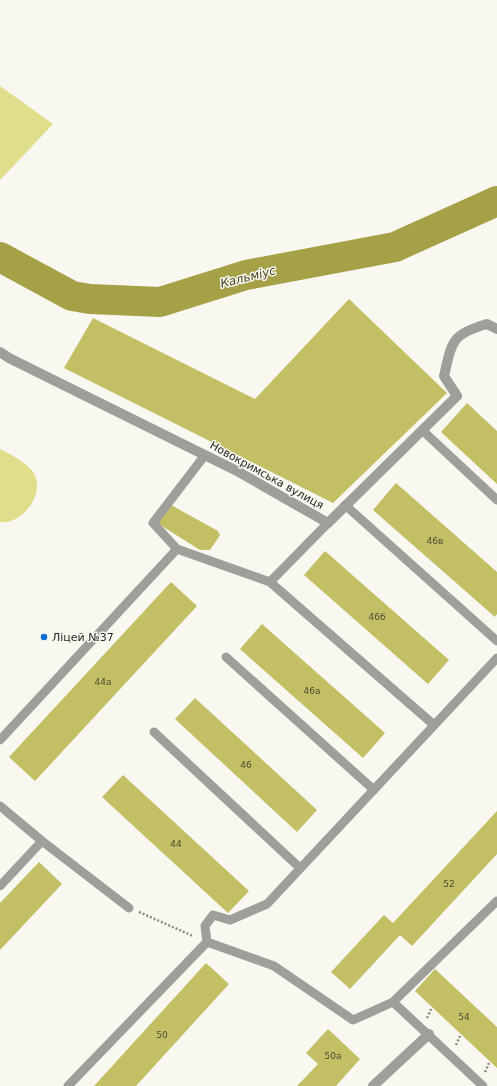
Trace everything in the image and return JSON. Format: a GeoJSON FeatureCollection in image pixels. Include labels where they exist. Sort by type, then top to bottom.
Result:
{"type":"FeatureCollection","features":[{"type":"Feature","properties":{"kind":"street","name":"Новокримська вулиця"},"geometry":{"type":"LineString","coordinates":[[0,352],[16,362],[205,455],[328,523],[457,396],[444,376],[455,339],[469,329],[487,324],[497,329]]}},
{"type":"Feature","properties":{"kind":"street"},"geometry":{"type":"LineString","coordinates":[[373,1086],[429,1034]]}},
{"type":"Feature","properties":{"kind":"lane"},"geometry":{"type":"LineString","coordinates":[[422,430],[497,500]]}},
{"type":"Feature","properties":{"kind":"lane"},"geometry":{"type":"LineString","coordinates":[[205,455],[153,523],[177,549],[270,582],[434,726]]}},
{"type":"Feature","properties":{"kind":"lane"},"geometry":{"type":"LineString","coordinates":[[345,505],[497,641]]}},
{"type":"Feature","properties":{"kind":"lane"},"geometry":{"type":"LineString","coordinates":[[270,582],[328,523]]}},
{"type":"Feature","properties":{"kind":"lane"},"geometry":{"type":"LineString","coordinates":[[0,740],[177,549]]}},
{"type":"Feature","properties":{"kind":"lane"},"geometry":{"type":"LineString","coordinates":[[226,657],[374,790]]}},
{"type":"Feature","properties":{"kind":"lane"},"geometry":{"type":"LineString","coordinates":[[207,942],[205,926],[213,915],[230,920],[267,904],[497,658]]}},
{"type":"Feature","properties":{"kind":"lane"},"geometry":{"type":"LineString","coordinates":[[154,732],[300,868]]}},
{"type":"Feature","properties":{"kind":"lane"},"geometry":{"type":"LineString","coordinates":[[0,806],[42,841],[129,908]]}},
{"type":"Feature","properties":{"kind":"lane"},"geometry":{"type":"LineString","coordinates":[[0,886],[42,841]]}},
{"type":"Feature","properties":{"kind":"lane"},"geometry":{"type":"LineString","coordinates":[[207,942],[274,966],[353,1020],[393,1002],[497,901]]}},
{"type":"Feature","properties":{"kind":"lane"},"geometry":{"type":"LineString","coordinates":[[68,1086],[207,942]]}},
{"type":"Feature","properties":{"kind":"lane"},"geometry":{"type":"LineString","coordinates":[[393,1002],[484,1086]]}},
{"type":"Feature","properties":{"kind":"path"},"geometry":{"type":"LineString","coordinates":[[129,908],[207,942]]}},
{"type":"Feature","properties":{"kind":"shaded area"},"geometry":{"type":"Polygon","coordinates":[[[0,86],[53,124],[0,180],[0,86]]]}},
{"type":"Feature","properties":{"kind":"shaded area"},"geometry":{"type":"Polygon","coordinates":[[[0,449],[30,468],[37,480],[35,498],[30,506],[24,513],[8,522],[0,522],[0,449]]]}},
{"type":"Feature","properties":{"kind":"building"},"geometry":{"type":"Polygon","coordinates":[[[349,299],[447,393],[333,503],[64,368],[93,318],[255,399],[349,299]]]}},
{"type":"Feature","properties":{"kind":"building"},"geometry":{"type":"Polygon","coordinates":[[[467,403],[497,431],[497,484],[441,432],[467,403]]]}},
{"type":"Feature","properties":{"kind":"building"},"geometry":{"type":"Polygon","coordinates":[[[396,483],[497,572],[497,614],[495,617],[373,510],[396,483]]]}},
{"type":"Feature","properties":{"kind":"building"},"geometry":{"type":"Polygon","coordinates":[[[171,505],[218,531],[220,535],[210,550],[200,550],[157,523],[171,505]]]}},
{"type":"Feature","properties":{"kind":"building"},"geometry":{"type":"Polygon","coordinates":[[[325,551],[449,660],[428,684],[304,575],[325,551]]]}},
{"type":"Feature","properties":{"kind":"building"},"geometry":{"type":"Polygon","coordinates":[[[171,582],[197,606],[35,781],[9,757],[171,582]]]}},
{"type":"Feature","properties":{"kind":"building"},"geometry":{"type":"Polygon","coordinates":[[[262,624],[385,733],[363,758],[240,649],[262,624]]]}},
{"type":"Feature","properties":{"kind":"building"},"geometry":{"type":"Polygon","coordinates":[[[195,698],[317,810],[297,832],[175,719],[195,698]]]}},
{"type":"Feature","properties":{"kind":"building"},"geometry":{"type":"Polygon","coordinates":[[[123,775],[249,891],[228,913],[102,797],[123,775]]]}},
{"type":"Feature","properties":{"kind":"building"},"geometry":{"type":"Polygon","coordinates":[[[497,811],[497,854],[412,946],[400,935],[350,989],[331,972],[384,915],[393,923],[497,811]]]}},
{"type":"Feature","properties":{"kind":"building"},"geometry":{"type":"Polygon","coordinates":[[[39,862],[62,884],[0,950],[0,903],[39,862]]]}},
{"type":"Feature","properties":{"kind":"building"},"geometry":{"type":"Polygon","coordinates":[[[206,963],[229,984],[136,1086],[94,1086],[206,963]]]}},
{"type":"Feature","properties":{"kind":"building"},"geometry":{"type":"Polygon","coordinates":[[[435,969],[497,1027],[497,1068],[415,991],[435,969]]]}},
{"type":"Feature","properties":{"kind":"building"},"geometry":{"type":"Polygon","coordinates":[[[328,1029],[360,1059],[336,1086],[297,1086],[318,1064],[306,1053],[328,1029]]]}},
{"type":"Feature","properties":{"kind":"waterway","name":"Кальміус"},"geometry":{"type":"LineString","coordinates":[[0,257],[72,296],[90,299],[160,302],[246,275],[395,247],[497,201]]}},
{"type":"Feature","properties":{"kind":"place","name":"Ліцей №37"},"geometry":{"type":"Point","coordinates":[44,637]}}]}
